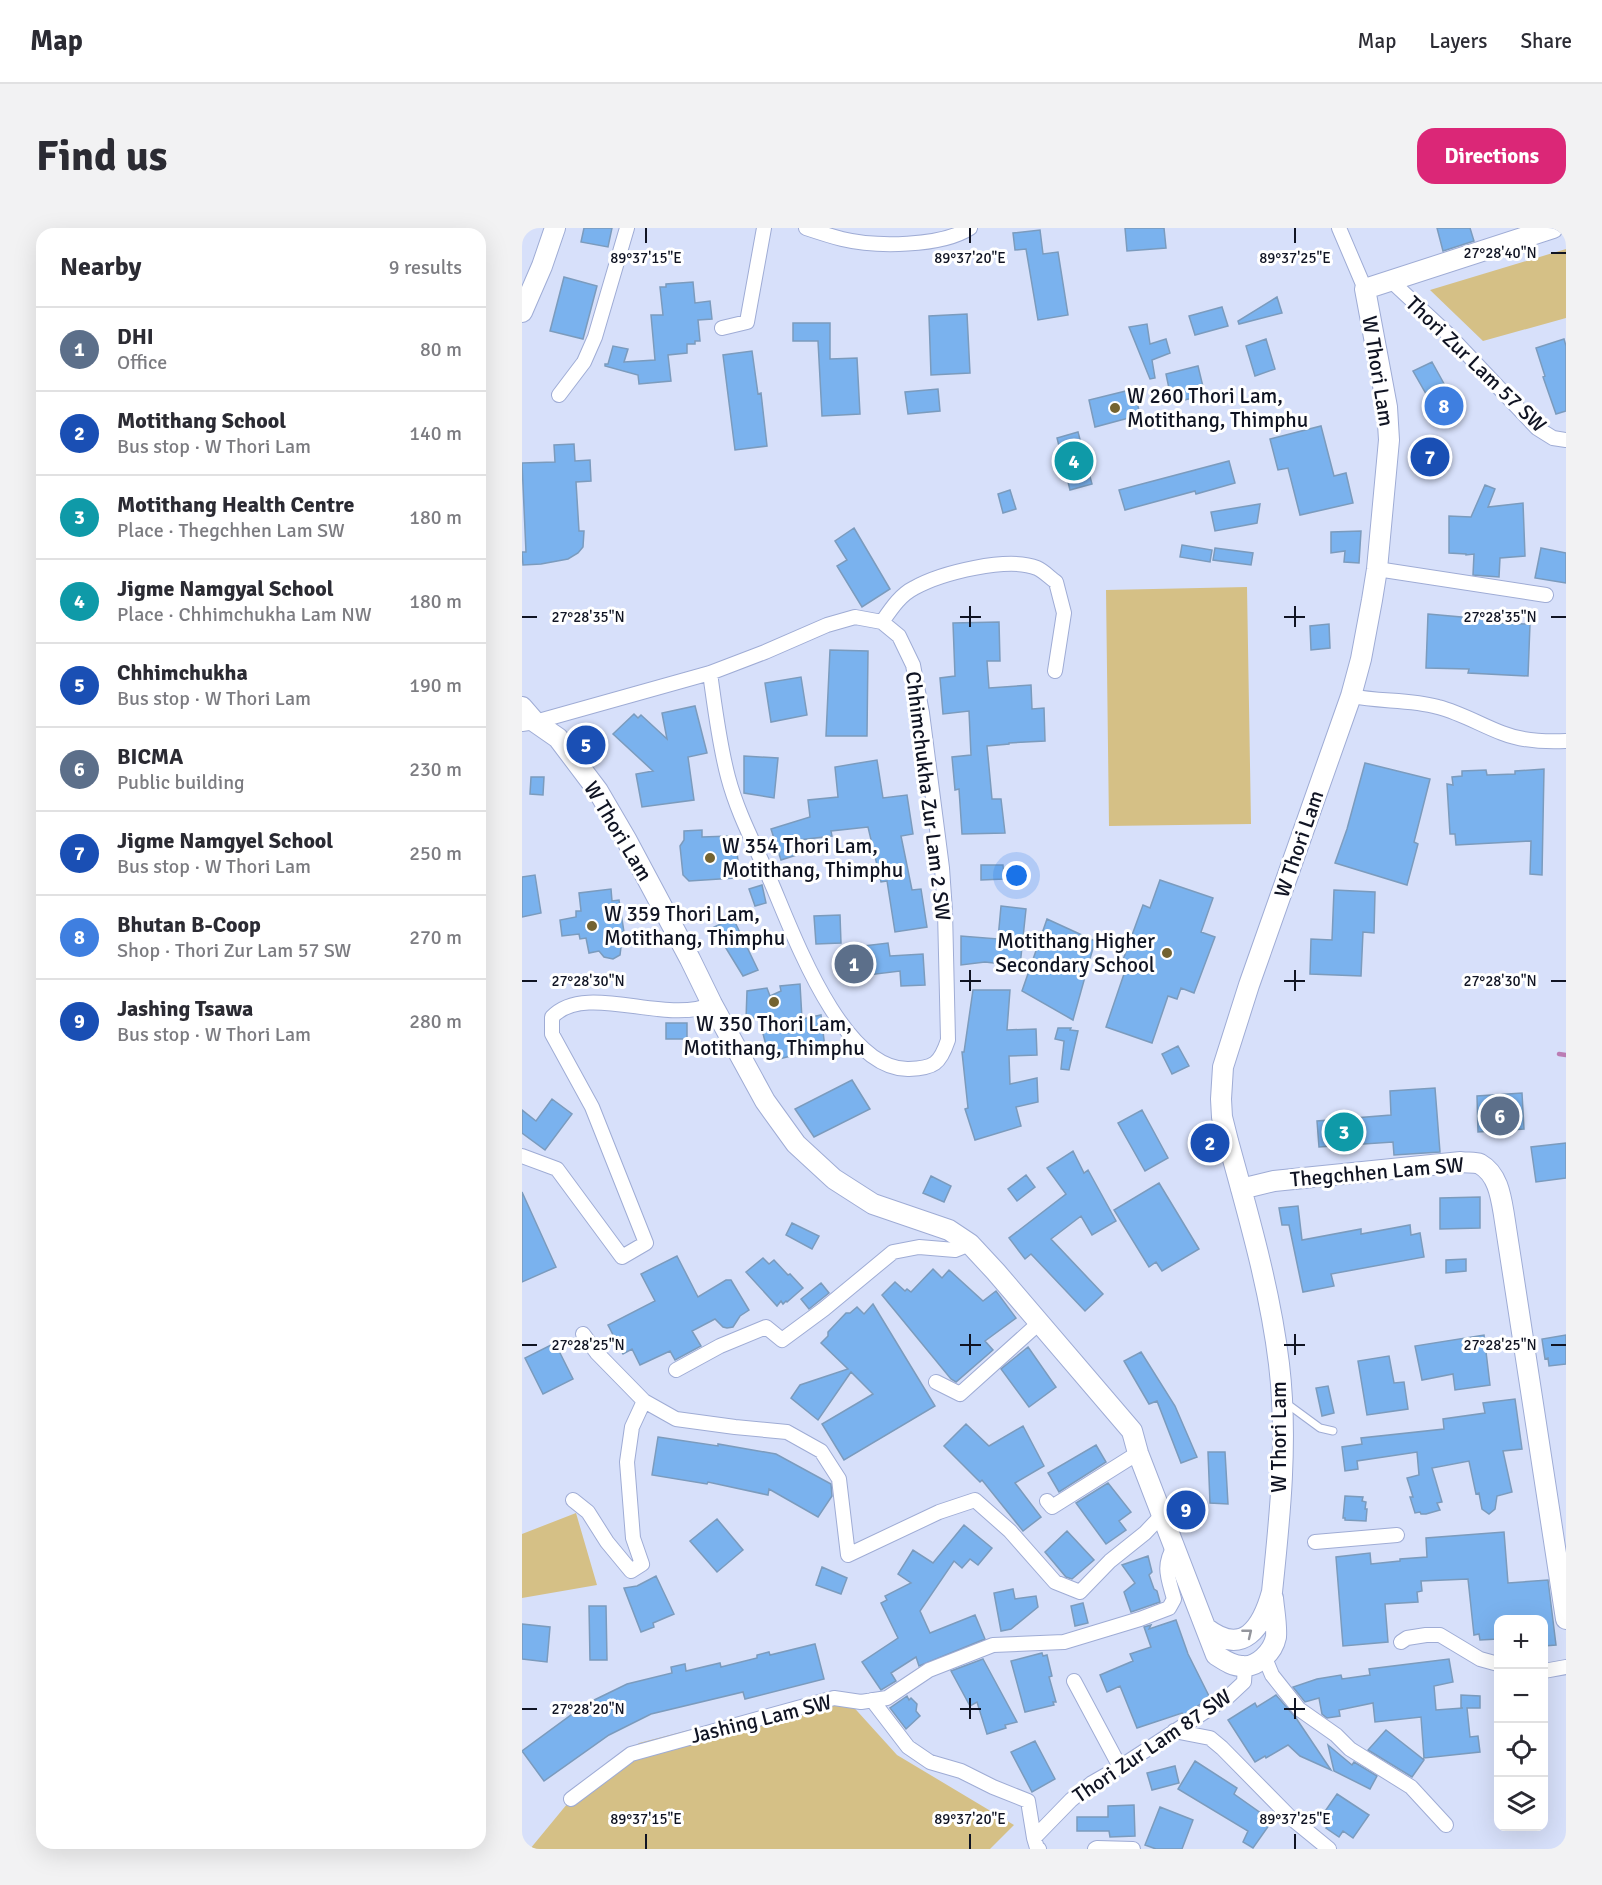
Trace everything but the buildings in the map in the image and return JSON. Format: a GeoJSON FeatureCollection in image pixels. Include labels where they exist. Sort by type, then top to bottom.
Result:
{"type":"FeatureCollection","features":[{"type":"Feature","properties":{"kind":"main road"},"geometry":{"type":"LineString","coordinates":[[522,312],[555,228]]}},
{"type":"Feature","properties":{"kind":"main road","name":"W Thori Lam"},"geometry":{"type":"LineString","coordinates":[[1265,1658],[1276,1637],[1272,1592],[1282,1465],[1282,1400],[1271,1314],[1222,1117],[1223,1067],[1249,985],[1352,696],[1366,634],[1377,568],[1387,463],[1388,407],[1365,290],[1553,228]]}},
{"type":"Feature","properties":{"kind":"main road","name":"W Thori Lam"},"geometry":{"type":"LineString","coordinates":[[522,707],[529,723],[558,738],[597,791],[626,838],[765,1101],[796,1144],[834,1179],[873,1204],[949,1230],[970,1244],[1132,1431],[1138,1453],[1216,1655],[1230,1664],[1245,1667]]}},
{"type":"Feature","properties":{"kind":"main road","name":"Thegchhen Lam SW"},"geometry":{"type":"LineString","coordinates":[[1241,1189],[1274,1181],[1461,1162],[1479,1164],[1491,1175],[1499,1188],[1504,1215],[1566,1619]]}},
{"type":"Feature","properties":{"kind":"main road","name":"W Thori Lam"},"geometry":{"type":"LineString","coordinates":[[1206,1628],[1224,1640],[1238,1641],[1251,1633],[1262,1619],[1272,1592]]}},
{"type":"Feature","properties":{"kind":"main road"},"geometry":{"type":"LineString","coordinates":[[1245,1667],[1265,1658]]}},
{"type":"Feature","properties":{"kind":"street"},"geometry":{"type":"LineString","coordinates":[[559,394],[584,362],[595,337],[627,228]]}},
{"type":"Feature","properties":{"kind":"street"},"geometry":{"type":"LineString","coordinates":[[722,328],[747,322],[764,228]]}},
{"type":"Feature","properties":{"kind":"street"},"geometry":{"type":"LineString","coordinates":[[806,228],[844,239],[904,245],[939,240],[970,228]]}},
{"type":"Feature","properties":{"kind":"street"},"geometry":{"type":"LineString","coordinates":[[1339,228],[1365,290]]}},
{"type":"Feature","properties":{"kind":"street","name":"Thori Zur Lam 57 SW"},"geometry":{"type":"LineString","coordinates":[[1390,280],[1448,334],[1537,428],[1553,438],[1566,440]]}},
{"type":"Feature","properties":{"kind":"street"},"geometry":{"type":"LineString","coordinates":[[529,723],[710,673],[855,617],[882,622],[898,600],[913,588],[972,568],[1011,564],[1037,568],[1056,582],[1064,613],[1055,670]]}},
{"type":"Feature","properties":{"kind":"street"},"geometry":{"type":"LineString","coordinates":[[1377,568],[1546,594]]}},
{"type":"Feature","properties":{"kind":"street","name":"Chhimchukha Zur Lam 2 SW"},"geometry":{"type":"LineString","coordinates":[[710,673],[720,742],[740,818],[770,879],[814,981],[836,1017],[859,1044],[880,1062],[904,1069],[933,1065],[943,1056],[948,1040],[942,868],[922,713],[913,665],[899,636],[882,622]]}},
{"type":"Feature","properties":{"kind":"street"},"geometry":{"type":"LineString","coordinates":[[1352,696],[1437,707],[1468,717],[1504,734],[1528,740],[1566,741]]}},
{"type":"Feature","properties":{"kind":"street"},"geometry":{"type":"LineString","coordinates":[[522,1156],[557,1168],[622,1257],[646,1244],[592,1107],[552,1034],[552,1017],[558,1010],[569,1004],[594,1002],[684,1011],[712,1004]]}},
{"type":"Feature","properties":{"kind":"street"},"geometry":{"type":"LineString","coordinates":[[676,1370],[720,1346],[766,1327],[782,1340],[824,1309],[893,1252],[919,1247],[955,1250],[970,1244]]}},
{"type":"Feature","properties":{"kind":"street"},"geometry":{"type":"LineString","coordinates":[[936,1382],[960,1394],[1039,1323]]}},
{"type":"Feature","properties":{"kind":"street"},"geometry":{"type":"LineString","coordinates":[[583,1334],[597,1353],[644,1401],[676,1419],[787,1432],[821,1451],[839,1479],[848,1555],[939,1512],[975,1500],[1010,1531],[1055,1582],[1080,1592],[1110,1561],[1163,1515]]}},
{"type":"Feature","properties":{"kind":"street"},"geometry":{"type":"LineString","coordinates":[[573,1500],[588,1512],[607,1542],[631,1571],[642,1564],[633,1538],[627,1462],[632,1427],[644,1401]]}},
{"type":"Feature","properties":{"kind":"street"},"geometry":{"type":"LineString","coordinates":[[1047,1501],[1052,1507],[1138,1453]]}},
{"type":"Feature","properties":{"kind":"street"},"geometry":{"type":"LineString","coordinates":[[1315,1542],[1396,1535]]}},
{"type":"Feature","properties":{"kind":"street","name":"Jashing Lam SW"},"geometry":{"type":"LineString","coordinates":[[571,1799],[631,1754],[826,1699],[861,1702],[887,1698],[929,1670],[993,1645],[1064,1642],[1169,1608],[1174,1599],[1167,1566],[1168,1557],[1175,1545]]}},
{"type":"Feature","properties":{"kind":"street"},"geometry":{"type":"LineString","coordinates":[[1401,1642],[1407,1638],[1440,1635],[1480,1659],[1494,1663]]}},
{"type":"Feature","properties":{"kind":"street"},"geometry":{"type":"LineString","coordinates":[[1265,1658],[1272,1675],[1299,1709],[1336,1735],[1350,1749],[1411,1787],[1446,1825]]}},
{"type":"Feature","properties":{"kind":"street","name":"Thori Zur Lam 87 SW"},"geometry":{"type":"LineString","coordinates":[[1037,1844],[1071,1800],[1092,1783],[1229,1696],[1244,1682],[1245,1667]]}},
{"type":"Feature","properties":{"kind":"street"},"geometry":{"type":"LineString","coordinates":[[1548,1670],[1566,1667]]}},
{"type":"Feature","properties":{"kind":"street"},"geometry":{"type":"LineString","coordinates":[[1074,1681],[1120,1767]]}},
{"type":"Feature","properties":{"kind":"street"},"geometry":{"type":"LineString","coordinates":[[872,1700],[908,1747],[930,1762],[961,1771],[1028,1801],[1037,1844]]}},
{"type":"Feature","properties":{"kind":"street"},"geometry":{"type":"LineString","coordinates":[[1174,1731],[1210,1738],[1290,1817],[1329,1849]]}},
{"type":"Feature","properties":{"kind":"street"},"geometry":{"type":"LineString","coordinates":[[1095,1849],[1133,1849]]}},
{"type":"Feature","properties":{"kind":"lane"},"geometry":{"type":"LineString","coordinates":[[1282,1400],[1320,1428],[1334,1431]]}},
{"type":"Feature","properties":{"kind":"shaded area"},"geometry":{"type":"Polygon","coordinates":[[[1566,249],[1566,318],[1483,341],[1430,290],[1566,249]]]}},
{"type":"Feature","properties":{"kind":"shaded area"},"geometry":{"type":"Polygon","coordinates":[[[1247,587],[1251,824],[1109,826],[1106,590],[1247,587]]]}},
{"type":"Feature","properties":{"kind":"shaded area"},"geometry":{"type":"Polygon","coordinates":[[[576,1513],[597,1585],[522,1598],[522,1534],[576,1513]]]}},
{"type":"Feature","properties":{"kind":"shaded area"},"geometry":{"type":"Polygon","coordinates":[[[839,1691],[897,1755],[1014,1825],[990,1849],[530,1849],[577,1792],[639,1743],[839,1691]]]}},
{"type":"Feature","properties":{"kind":"waterway"},"geometry":{"type":"LineString","coordinates":[[1559,1054],[1566,1055]]}},
{"type":"Feature","properties":{"kind":"place","name":"Bhutan B-Coop"},"geometry":{"type":"Point","coordinates":[1444,406]}},
{"type":"Feature","properties":{"kind":"place","name":"W 260 Thori Lam, Motithang, Thimphu"},"geometry":{"type":"Point","coordinates":[1115,408]}},
{"type":"Feature","properties":{"kind":"place","name":"Jigme Namgyel School"},"geometry":{"type":"Point","coordinates":[1430,457]}},
{"type":"Feature","properties":{"kind":"place","name":"Jigme Namgyal School"},"geometry":{"type":"Point","coordinates":[1074,461]}},
{"type":"Feature","properties":{"kind":"place","name":"Chhimchukha"},"geometry":{"type":"Point","coordinates":[586,745]}},
{"type":"Feature","properties":{"kind":"place","name":"W 354 Thori Lam, Motithang, Thimphu"},"geometry":{"type":"Point","coordinates":[710,858]}},
{"type":"Feature","properties":{"kind":"place","name":"W 359 Thori Lam, Motithang, Thimphu"},"geometry":{"type":"Point","coordinates":[592,926]}},
{"type":"Feature","properties":{"kind":"place","name":"Motithang Higher Secondary School"},"geometry":{"type":"Point","coordinates":[1167,953]}},
{"type":"Feature","properties":{"kind":"place","name":"DHI"},"geometry":{"type":"Point","coordinates":[854,964]}},
{"type":"Feature","properties":{"kind":"place","name":"W 350 Thori Lam, Motithang, Thimphu"},"geometry":{"type":"Point","coordinates":[774,1002]}},
{"type":"Feature","properties":{"kind":"place","name":"BICMA"},"geometry":{"type":"Point","coordinates":[1500,1116]}},
{"type":"Feature","properties":{"kind":"place","name":"Motithang Health Centre"},"geometry":{"type":"Point","coordinates":[1344,1132]}},
{"type":"Feature","properties":{"kind":"place","name":"Motithang School"},"geometry":{"type":"Point","coordinates":[1210,1143]}},
{"type":"Feature","properties":{"kind":"place","name":"Jashing Tsawa"},"geometry":{"type":"Point","coordinates":[1186,1510]}}]}
